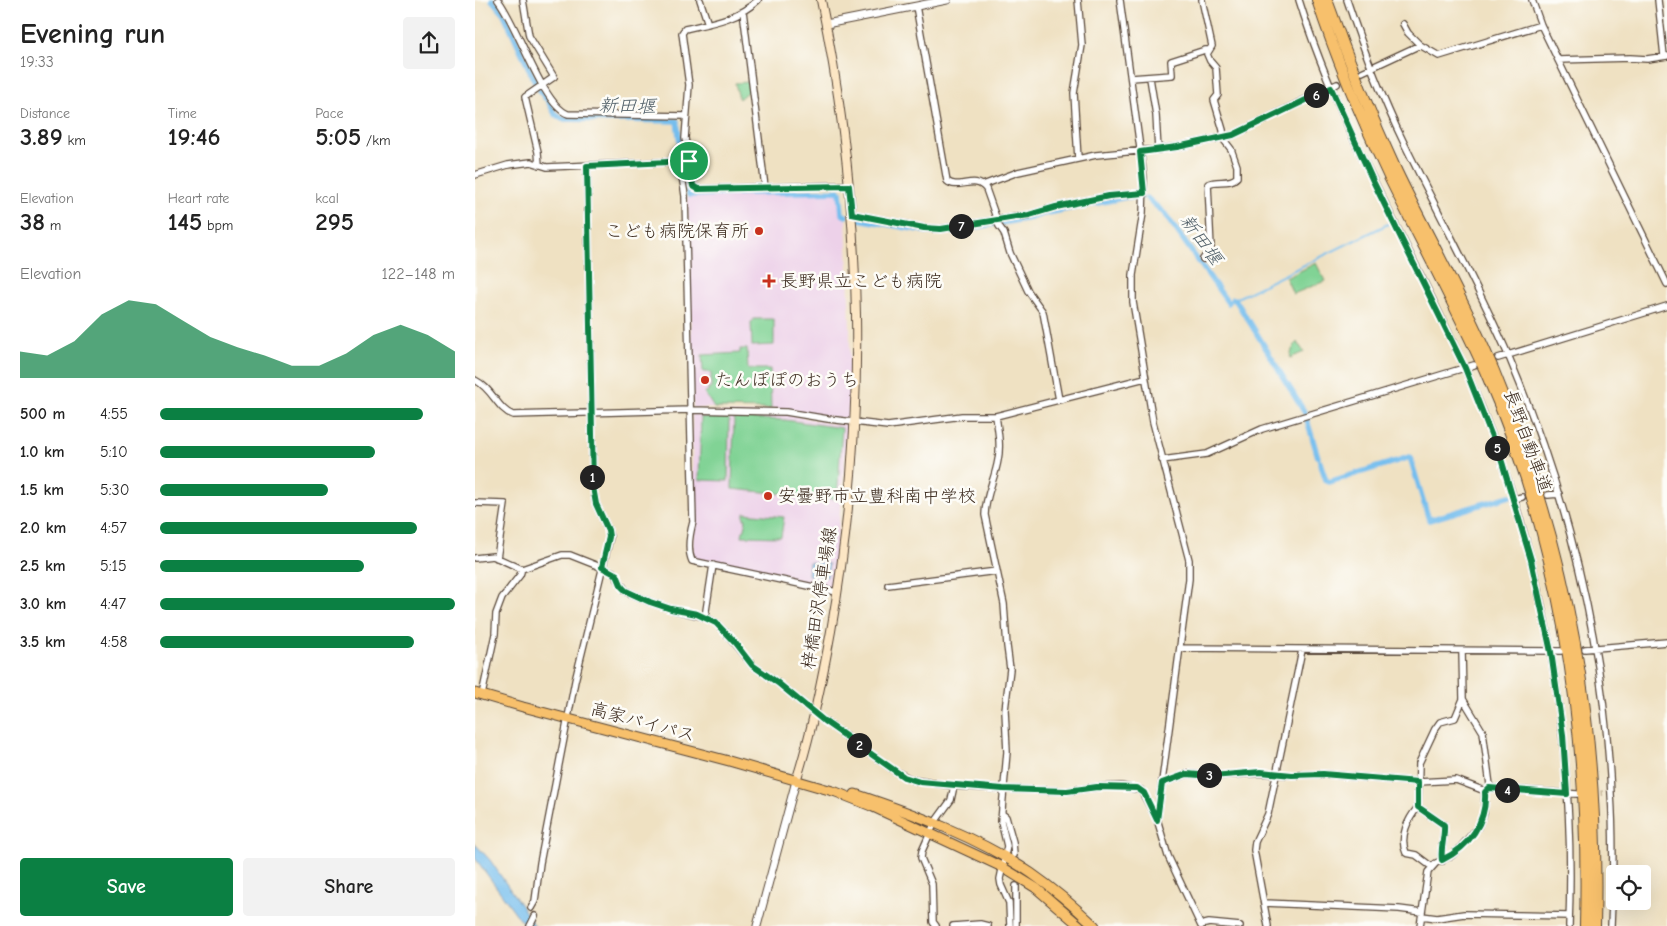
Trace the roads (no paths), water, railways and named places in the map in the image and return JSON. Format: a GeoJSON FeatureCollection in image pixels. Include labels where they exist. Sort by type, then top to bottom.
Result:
{"type":"FeatureCollection","features":[{"type":"Feature","properties":{"kind":"highway","name":"長野自動車道"},"geometry":{"type":"LineString","coordinates":[[1317,0],[1341,68],[1364,122],[1486,373],[1536,513],[1557,594],[1574,686],[1584,789],[1586,839],[1585,926]]}},
{"type":"Feature","properties":{"kind":"highway","name":"長野自動車道"},"geometry":{"type":"LineString","coordinates":[[1327,0],[1350,64],[1373,119],[1398,174],[1462,300],[1494,370],[1528,459],[1542,502],[1573,627],[1590,739],[1596,838],[1595,926]]}},
{"type":"Feature","properties":{"kind":"highway","name":"高家バイパス"},"geometry":{"type":"LineString","coordinates":[[478,694],[729,761],[835,792],[930,832],[1002,867],[1035,888],[1080,926]]}},
{"type":"Feature","properties":{"kind":"highway","name":"高家バイパス"},"geometry":{"type":"LineString","coordinates":[[800,782],[853,793],[935,822],[1030,873],[1065,899],[1095,926]]}},
{"type":"Feature","properties":{"kind":"main road","name":"梓橋田沢停車場線"},"geometry":{"type":"LineString","coordinates":[[800,782],[837,592],[849,500],[854,421],[856,325],[852,214],[840,106],[821,0]]}},
{"type":"Feature","properties":{"kind":"street"},"geometry":{"type":"LineString","coordinates":[[498,0],[509,17],[543,85],[557,107],[563,112],[568,114],[686,116]]}},
{"type":"Feature","properties":{"kind":"street"},"geometry":{"type":"LineString","coordinates":[[523,0],[529,36],[553,77],[527,94],[525,100],[539,152],[539,165]]}},
{"type":"Feature","properties":{"kind":"street"},"geometry":{"type":"LineString","coordinates":[[700,0],[708,24]]}},
{"type":"Feature","properties":{"kind":"street"},"geometry":{"type":"LineString","coordinates":[[758,0],[728,19],[685,29],[682,34],[689,85],[685,138],[693,186],[698,189],[849,186]]}},
{"type":"Feature","properties":{"kind":"street"},"geometry":{"type":"LineString","coordinates":[[826,24],[947,0]]}},
{"type":"Feature","properties":{"kind":"street"},"geometry":{"type":"LineString","coordinates":[[1078,0],[1081,45],[1075,93],[1078,159]]}},
{"type":"Feature","properties":{"kind":"street"},"geometry":{"type":"LineString","coordinates":[[1120,0],[1144,193],[1143,213],[1134,262],[1133,302],[1153,422],[1189,560],[1189,579],[1157,820]]}},
{"type":"Feature","properties":{"kind":"street"},"geometry":{"type":"LineString","coordinates":[[1202,0],[1212,46],[1207,54],[1210,62],[1216,68],[1218,95],[1214,100],[1224,140],[1231,149],[1237,166],[1237,177],[1233,181],[1211,182],[1209,184],[1211,248],[1203,259]]}},
{"type":"Feature","properties":{"kind":"street"},"geometry":{"type":"LineString","coordinates":[[1299,0],[1331,88],[1373,181],[1465,368],[1502,462],[1514,499],[1531,560],[1551,652],[1563,735],[1567,794],[1569,926]]}},
{"type":"Feature","properties":{"kind":"street"},"geometry":{"type":"LineString","coordinates":[[1347,0],[1371,68],[1402,139],[1508,355],[1543,444],[1559,494],[1577,559],[1595,648],[1605,720],[1611,794],[1611,926]]}},
{"type":"Feature","properties":{"kind":"street"},"geometry":{"type":"LineString","coordinates":[[1532,0],[1541,26],[1667,284]]}},
{"type":"Feature","properties":{"kind":"street"},"geometry":{"type":"LineString","coordinates":[[1558,60],[1647,59],[1666,56],[1658,0]]}},
{"type":"Feature","properties":{"kind":"street"},"geometry":{"type":"LineString","coordinates":[[916,6],[947,182],[951,184],[972,182],[983,185],[1018,172],[1078,159],[1108,153],[1158,150],[1233,135],[1337,84]]}},
{"type":"Feature","properties":{"kind":"street"},"geometry":{"type":"LineString","coordinates":[[743,11],[765,187]]}},
{"type":"Feature","properties":{"kind":"street"},"geometry":{"type":"LineString","coordinates":[[1403,24],[1420,45],[1439,56],[1541,26]]}},
{"type":"Feature","properties":{"kind":"street"},"geometry":{"type":"LineString","coordinates":[[1362,72],[1420,45]]}},
{"type":"Feature","properties":{"kind":"street"},"geometry":{"type":"LineString","coordinates":[[1131,78],[1172,75],[1171,60],[1209,50]]}},
{"type":"Feature","properties":{"kind":"street"},"geometry":{"type":"LineString","coordinates":[[1150,78],[1156,115],[1158,150]]}},
{"type":"Feature","properties":{"kind":"street"},"geometry":{"type":"LineString","coordinates":[[475,175],[509,165],[531,162],[547,167],[689,161]]}},
{"type":"Feature","properties":{"kind":"street"},"geometry":{"type":"LineString","coordinates":[[680,162],[685,196],[691,410],[693,522],[690,556],[692,561],[837,592]]}},
{"type":"Feature","properties":{"kind":"street"},"geometry":{"type":"LineString","coordinates":[[531,908],[535,901],[540,863],[579,659],[609,537],[594,495],[587,166]]}},
{"type":"Feature","properties":{"kind":"street"},"geometry":{"type":"LineString","coordinates":[[983,185],[991,199],[1010,254],[1028,291],[1043,312],[1059,400]]}},
{"type":"Feature","properties":{"kind":"street"},"geometry":{"type":"LineString","coordinates":[[852,214],[933,229],[948,228],[1029,215],[1056,207],[1109,196],[1144,193]]}},
{"type":"Feature","properties":{"kind":"street"},"geometry":{"type":"LineString","coordinates":[[1498,358],[1667,306]]}},
{"type":"Feature","properties":{"kind":"street"},"geometry":{"type":"LineString","coordinates":[[1163,460],[1207,454],[1262,429],[1474,365]]}},
{"type":"Feature","properties":{"kind":"street"},"geometry":{"type":"LineString","coordinates":[[475,380],[486,387],[511,414],[691,410],[786,412],[888,426],[962,416],[996,416],[1145,378]]}},
{"type":"Feature","properties":{"kind":"street"},"geometry":{"type":"LineString","coordinates":[[996,416],[1000,444],[998,461],[985,505],[985,515],[1004,604],[1010,668],[1005,710],[1007,752],[1001,814],[1007,846],[1000,879],[1009,903],[1010,926]]}},
{"type":"Feature","properties":{"kind":"street"},"geometry":{"type":"LineString","coordinates":[[1548,495],[1559,494]]}},
{"type":"Feature","properties":{"kind":"street"},"geometry":{"type":"LineString","coordinates":[[1514,499],[1522,497]]}},
{"type":"Feature","properties":{"kind":"street"},"geometry":{"type":"LineString","coordinates":[[475,502],[505,504],[497,558]]}},
{"type":"Feature","properties":{"kind":"street"},"geometry":{"type":"LineString","coordinates":[[475,558],[497,558],[522,569],[566,554],[602,567],[617,575],[622,587],[626,591],[650,602],[705,617],[716,623],[724,631],[752,665],[778,683],[814,713],[904,777],[920,782],[1003,789],[1067,791],[1097,787],[1137,788],[1144,793],[1157,820],[1169,856],[1201,925],[1209,923],[1240,926]]}},
{"type":"Feature","properties":{"kind":"street"},"geometry":{"type":"LineString","coordinates":[[705,617],[713,565]]}},
{"type":"Feature","properties":{"kind":"street"},"geometry":{"type":"LineString","coordinates":[[478,694],[495,634],[496,614],[503,598],[520,575],[522,569]]}},
{"type":"Feature","properties":{"kind":"street"},"geometry":{"type":"LineString","coordinates":[[888,585],[997,571]]}},
{"type":"Feature","properties":{"kind":"street"},"geometry":{"type":"LineString","coordinates":[[1585,649],[1667,642]]}},
{"type":"Feature","properties":{"kind":"street"},"geometry":{"type":"LineString","coordinates":[[1180,648],[1561,651]]}},
{"type":"Feature","properties":{"kind":"street"},"geometry":{"type":"LineString","coordinates":[[1269,926],[1254,850],[1255,842],[1268,814],[1275,773],[1303,650]]}},
{"type":"Feature","properties":{"kind":"street"},"geometry":{"type":"LineString","coordinates":[[1431,867],[1416,855],[1406,853],[1404,833],[1418,807],[1419,763],[1435,729],[1440,722],[1455,718],[1463,699],[1462,651]]}},
{"type":"Feature","properties":{"kind":"street"},"geometry":{"type":"LineString","coordinates":[[1420,926],[1426,878],[1431,867],[1459,849],[1478,827],[1484,813],[1487,790],[1483,732],[1463,699]]}},
{"type":"Feature","properties":{"kind":"street"},"geometry":{"type":"LineString","coordinates":[[1162,783],[1187,774],[1212,776],[1275,773],[1292,775],[1323,774],[1418,782],[1456,780],[1487,790],[1577,794]]}},
{"type":"Feature","properties":{"kind":"street"},"geometry":{"type":"LineString","coordinates":[[757,926],[800,782]]}},
{"type":"Feature","properties":{"kind":"street"},"geometry":{"type":"LineString","coordinates":[[935,926],[932,884],[921,858],[922,851],[935,822],[951,800],[954,786]]}},
{"type":"Feature","properties":{"kind":"street"},"geometry":{"type":"LineString","coordinates":[[1603,793],[1611,794]]}},
{"type":"Feature","properties":{"kind":"street"},"geometry":{"type":"LineString","coordinates":[[1418,807],[1444,825],[1445,835],[1441,852],[1442,860]]}},
{"type":"Feature","properties":{"kind":"street"},"geometry":{"type":"LineString","coordinates":[[1001,814],[1006,817],[1013,842],[1014,856]]}},
{"type":"Feature","properties":{"kind":"street"},"geometry":{"type":"LineString","coordinates":[[1015,886],[1016,926]]}},
{"type":"Feature","properties":{"kind":"street"},"geometry":{"type":"LineString","coordinates":[[1265,903],[1399,909],[1437,918],[1464,914],[1569,916]]}},
{"type":"Feature","properties":{"kind":"street"},"geometry":{"type":"LineString","coordinates":[[953,926],[980,924],[988,926]]}},
{"type":"Feature","properties":{"kind":"water"},"geometry":{"type":"Polygon","coordinates":[[[809,562],[829,564],[827,577],[808,575],[809,562]]]}},
{"type":"Feature","properties":{"kind":"water"},"geometry":{"type":"Polygon","coordinates":[[[475,844],[490,860],[535,926],[525,926],[475,858],[475,844]]]}},
{"type":"Feature","properties":{"kind":"waterway","name":"新田堰"},"geometry":{"type":"LineString","coordinates":[[492,0],[504,14],[537,86]]}},
{"type":"Feature","properties":{"kind":"waterway","name":"新田堰"},"geometry":{"type":"LineString","coordinates":[[540,91],[545,98]]}},
{"type":"Feature","properties":{"kind":"waterway","name":"新田堰"},"geometry":{"type":"LineString","coordinates":[[548,101],[555,114],[562,119],[677,121],[682,159]]}},
{"type":"Feature","properties":{"kind":"waterway","name":"新田堰"},"geometry":{"type":"LineString","coordinates":[[683,165],[689,195],[742,193]]}},
{"type":"Feature","properties":{"kind":"waterway","name":"新田堰"},"geometry":{"type":"LineString","coordinates":[[746,193],[840,191],[842,214],[846,216]]}},
{"type":"Feature","properties":{"kind":"waterway","name":"新田堰"},"geometry":{"type":"LineString","coordinates":[[1001,223],[1127,197],[1141,197]]}},
{"type":"Feature","properties":{"kind":"waterway","name":"新田堰"},"geometry":{"type":"LineString","coordinates":[[1147,198],[1165,214],[1229,302]]}},
{"type":"Feature","properties":{"kind":"waterway","name":"新田堰"},"geometry":{"type":"LineString","coordinates":[[859,219],[929,232],[954,231],[994,224]]}},
{"type":"Feature","properties":{"kind":"waterway"},"geometry":{"type":"LineString","coordinates":[[1235,299],[1388,224]]}},
{"type":"Feature","properties":{"kind":"waterway"},"geometry":{"type":"LineString","coordinates":[[1233,299],[1235,299],[1246,317]]}},
{"type":"Feature","properties":{"kind":"waterway"},"geometry":{"type":"LineString","coordinates":[[1249,321],[1276,365]]}},
{"type":"Feature","properties":{"kind":"waterway"},"geometry":{"type":"LineString","coordinates":[[1278,369],[1305,413]]}},
{"type":"Feature","properties":{"kind":"waterway"},"geometry":{"type":"LineString","coordinates":[[1307,420],[1318,457]]}},
{"type":"Feature","properties":{"kind":"waterway"},"geometry":{"type":"LineString","coordinates":[[1320,462],[1326,480],[1329,482],[1410,457],[1429,520],[1510,496]]}},
{"type":"Feature","properties":{"kind":"tunnel"},"geometry":{"type":"LineString","coordinates":[[1592,794],[1603,793]]}},
{"type":"Feature","properties":{"kind":"place","name":"こども病院保育所"},"geometry":{"type":"Point","coordinates":[759,231]}},
{"type":"Feature","properties":{"kind":"place","name":"長野県立こども病院"},"geometry":{"type":"Point","coordinates":[769,281]}},
{"type":"Feature","properties":{"kind":"place","name":"たんぽぽのおうち"},"geometry":{"type":"Point","coordinates":[705,380]}},
{"type":"Feature","properties":{"kind":"place","name":"安曇野市立豊科南中学校"},"geometry":{"type":"Point","coordinates":[768,496]}}]}
